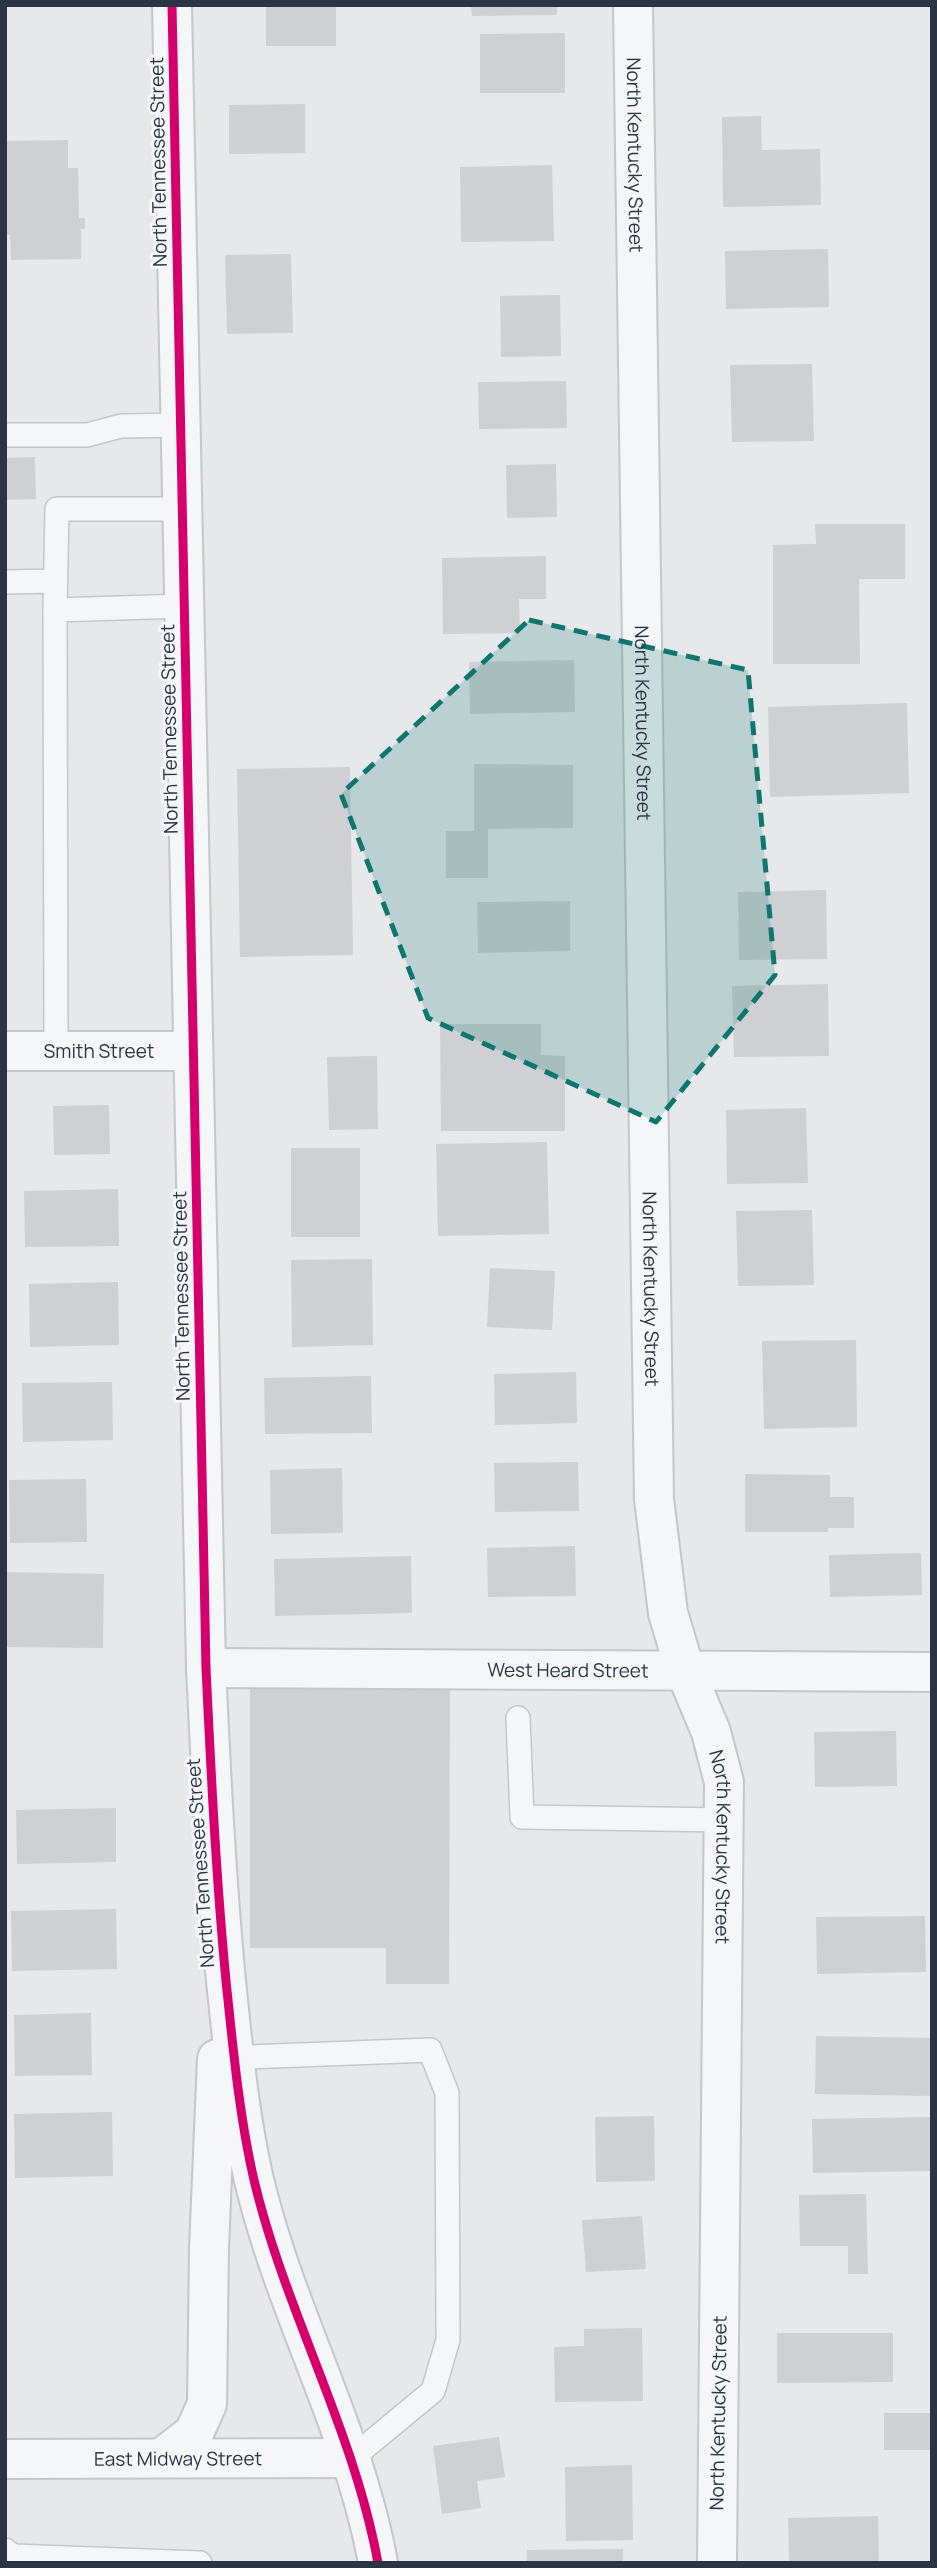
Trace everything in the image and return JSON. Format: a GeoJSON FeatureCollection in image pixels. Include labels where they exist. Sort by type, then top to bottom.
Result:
{"type":"FeatureCollection","features":[{"type":"Feature","properties":{"kind":"street","name":"North Tennessee Street"},"geometry":{"type":"LineString","coordinates":[[172,5],[206,1668],[214,1854],[222,1938],[225,2058]]}},
{"type":"Feature","properties":{"kind":"street","name":"North Kentucky Street"},"geometry":{"type":"LineString","coordinates":[[633,5],[654,1499],[668,1613],[685,1670],[711,1732],[724,1782],[717,2563]]}},
{"type":"Feature","properties":{"kind":"street","name":"Smith Street"},"geometry":{"type":"LineString","coordinates":[[5,1051],[193,1051]]}},
{"type":"Feature","properties":{"kind":"street","name":"West Heard Street"},"geometry":{"type":"LineString","coordinates":[[206,1668],[932,1672]]}},
{"type":"Feature","properties":{"kind":"street"},"geometry":{"type":"LineString","coordinates":[[163,2457],[194,2433],[207,2404],[209,2248],[225,2058]]}},
{"type":"Feature","properties":{"kind":"street"},"geometry":{"type":"LineString","coordinates":[[225,2058],[254,2180],[290,2298],[352,2458],[378,2563]]}},
{"type":"Feature","properties":{"kind":"street","name":"East Midway Street"},"geometry":{"type":"LineString","coordinates":[[5,2459],[352,2458]]}},
{"type":"Feature","properties":{"kind":"lane"},"geometry":{"type":"LineString","coordinates":[[5,435],[87,435],[121,426],[181,425]]}},
{"type":"Feature","properties":{"kind":"lane"},"geometry":{"type":"LineString","coordinates":[[56,1051],[57,509],[182,509]]}},
{"type":"Feature","properties":{"kind":"lane"},"geometry":{"type":"LineString","coordinates":[[5,582],[55,581]]}},
{"type":"Feature","properties":{"kind":"lane"},"geometry":{"type":"LineString","coordinates":[[55,610],[184,606]]}},
{"type":"Feature","properties":{"kind":"lane"},"geometry":{"type":"LineString","coordinates":[[518,1718],[522,1816],[724,1820]]}},
{"type":"Feature","properties":{"kind":"lane"},"geometry":{"type":"LineString","coordinates":[[225,2058],[430,2050],[447,2093],[448,2340],[433,2391],[352,2458]]}},
{"type":"Feature","properties":{"kind":"lane"},"geometry":{"type":"LineString","coordinates":[[5,2550],[13,2556],[200,2563]]}},
{"type":"Feature","properties":{"kind":"highlighted area"},"geometry":{"type":"Polygon","coordinates":[[[529,620],[748,670],[775,975],[656,1122],[428,1018],[341,794],[529,620]]]}},
{"type":"Feature","properties":{"kind":"building"},"geometry":{"type":"Polygon","coordinates":[[[266,5],[336,5],[336,46],[266,46],[266,5]]]}},
{"type":"Feature","properties":{"kind":"building"},"geometry":{"type":"Polygon","coordinates":[[[471,5],[557,5],[557,15],[472,16],[471,5]]]}},
{"type":"Feature","properties":{"kind":"building"},"geometry":{"type":"Polygon","coordinates":[[[565,33],[565,93],[480,93],[480,34],[565,33]]]}},
{"type":"Feature","properties":{"kind":"building"},"geometry":{"type":"Polygon","coordinates":[[[305,104],[305,153],[229,154],[229,105],[305,104]]]}},
{"type":"Feature","properties":{"kind":"building"},"geometry":{"type":"Polygon","coordinates":[[[761,116],[762,150],[820,149],[821,205],[723,207],[722,117],[761,116]]]}},
{"type":"Feature","properties":{"kind":"building"},"geometry":{"type":"Polygon","coordinates":[[[68,140],[68,168],[78,168],[79,218],[85,218],[85,229],[81,229],[81,259],[11,260],[10,235],[5,235],[7,141],[68,140]]]}},
{"type":"Feature","properties":{"kind":"building"},"geometry":{"type":"Polygon","coordinates":[[[552,165],[554,241],[461,242],[460,167],[552,165]]]}},
{"type":"Feature","properties":{"kind":"building"},"geometry":{"type":"Polygon","coordinates":[[[828,249],[829,307],[726,309],[725,251],[828,249]]]}},
{"type":"Feature","properties":{"kind":"building"},"geometry":{"type":"Polygon","coordinates":[[[291,254],[293,333],[227,334],[225,255],[291,254]]]}},
{"type":"Feature","properties":{"kind":"building"},"geometry":{"type":"Polygon","coordinates":[[[560,295],[561,356],[501,357],[500,296],[560,295]]]}},
{"type":"Feature","properties":{"kind":"building"},"geometry":{"type":"Polygon","coordinates":[[[812,364],[814,441],[732,442],[730,365],[812,364]]]}},
{"type":"Feature","properties":{"kind":"building"},"geometry":{"type":"Polygon","coordinates":[[[566,381],[567,428],[479,429],[478,382],[566,381]]]}},
{"type":"Feature","properties":{"kind":"building"},"geometry":{"type":"Polygon","coordinates":[[[35,457],[36,499],[5,500],[5,458],[35,457]]]}},
{"type":"Feature","properties":{"kind":"building"},"geometry":{"type":"Polygon","coordinates":[[[556,464],[557,517],[507,518],[506,465],[556,464]]]}},
{"type":"Feature","properties":{"kind":"building"},"geometry":{"type":"Polygon","coordinates":[[[815,524],[905,524],[905,579],[859,579],[860,664],[773,664],[773,545],[816,544],[815,524]]]}},
{"type":"Feature","properties":{"kind":"building"},"geometry":{"type":"Polygon","coordinates":[[[546,556],[546,599],[519,599],[520,633],[443,634],[442,558],[546,556]]]}},
{"type":"Feature","properties":{"kind":"building"},"geometry":{"type":"Polygon","coordinates":[[[574,660],[575,712],[470,714],[469,662],[574,660]]]}},
{"type":"Feature","properties":{"kind":"building"},"geometry":{"type":"Polygon","coordinates":[[[907,703],[909,793],[770,797],[768,707],[907,703]]]}},
{"type":"Feature","properties":{"kind":"building"},"geometry":{"type":"Polygon","coordinates":[[[474,764],[573,765],[573,828],[488,829],[488,878],[446,878],[446,831],[474,831],[474,764]]]}},
{"type":"Feature","properties":{"kind":"building"},"geometry":{"type":"Polygon","coordinates":[[[350,767],[353,955],[240,957],[237,769],[350,767]]]}},
{"type":"Feature","properties":{"kind":"building"},"geometry":{"type":"Polygon","coordinates":[[[826,890],[827,959],[739,960],[738,892],[826,890]]]}},
{"type":"Feature","properties":{"kind":"building"},"geometry":{"type":"Polygon","coordinates":[[[570,901],[570,951],[478,953],[477,902],[570,901]]]}},
{"type":"Feature","properties":{"kind":"building"},"geometry":{"type":"Polygon","coordinates":[[[828,984],[829,1056],[734,1057],[732,986],[828,984]]]}},
{"type":"Feature","properties":{"kind":"building"},"geometry":{"type":"Polygon","coordinates":[[[440,1024],[541,1024],[541,1055],[565,1056],[565,1131],[441,1131],[440,1024]]]}},
{"type":"Feature","properties":{"kind":"building"},"geometry":{"type":"Polygon","coordinates":[[[377,1056],[378,1129],[329,1130],[327,1057],[377,1056]]]}},
{"type":"Feature","properties":{"kind":"building"},"geometry":{"type":"Polygon","coordinates":[[[109,1105],[110,1154],[54,1155],[53,1106],[109,1105]]]}},
{"type":"Feature","properties":{"kind":"building"},"geometry":{"type":"Polygon","coordinates":[[[806,1108],[808,1183],[727,1184],[726,1110],[806,1108]]]}},
{"type":"Feature","properties":{"kind":"building"},"geometry":{"type":"Polygon","coordinates":[[[547,1142],[549,1234],[438,1236],[436,1144],[547,1142]]]}},
{"type":"Feature","properties":{"kind":"building"},"geometry":{"type":"Polygon","coordinates":[[[291,1148],[360,1148],[360,1237],[291,1237],[291,1148]]]}},
{"type":"Feature","properties":{"kind":"building"},"geometry":{"type":"Polygon","coordinates":[[[118,1189],[119,1246],[25,1247],[24,1191],[118,1189]]]}},
{"type":"Feature","properties":{"kind":"building"},"geometry":{"type":"Polygon","coordinates":[[[812,1210],[814,1285],[738,1286],[736,1211],[812,1210]]]}},
{"type":"Feature","properties":{"kind":"building"},"geometry":{"type":"Polygon","coordinates":[[[372,1259],[373,1345],[292,1347],[291,1260],[372,1259]]]}},
{"type":"Feature","properties":{"kind":"building"},"geometry":{"type":"Polygon","coordinates":[[[490,1268],[555,1271],[552,1330],[487,1327],[490,1268]]]}},
{"type":"Feature","properties":{"kind":"building"},"geometry":{"type":"Polygon","coordinates":[[[118,1282],[119,1345],[30,1347],[29,1284],[118,1282]]]}},
{"type":"Feature","properties":{"kind":"building"},"geometry":{"type":"Polygon","coordinates":[[[856,1340],[857,1427],[764,1429],[762,1341],[856,1340]]]}},
{"type":"Feature","properties":{"kind":"building"},"geometry":{"type":"Polygon","coordinates":[[[576,1372],[577,1423],[495,1425],[494,1374],[576,1372]]]}},
{"type":"Feature","properties":{"kind":"building"},"geometry":{"type":"Polygon","coordinates":[[[371,1376],[372,1433],[265,1434],[264,1378],[371,1376]]]}},
{"type":"Feature","properties":{"kind":"building"},"geometry":{"type":"Polygon","coordinates":[[[112,1382],[113,1440],[23,1442],[22,1383],[112,1382]]]}},
{"type":"Feature","properties":{"kind":"building"},"geometry":{"type":"Polygon","coordinates":[[[578,1462],[579,1511],[495,1512],[494,1463],[578,1462]]]}},
{"type":"Feature","properties":{"kind":"building"},"geometry":{"type":"Polygon","coordinates":[[[342,1468],[343,1533],[271,1534],[270,1470],[342,1468]]]}},
{"type":"Feature","properties":{"kind":"building"},"geometry":{"type":"Polygon","coordinates":[[[745,1474],[830,1475],[830,1497],[854,1497],[854,1528],[828,1528],[828,1532],[745,1532],[745,1474]]]}},
{"type":"Feature","properties":{"kind":"building"},"geometry":{"type":"Polygon","coordinates":[[[86,1479],[87,1542],[10,1543],[9,1480],[86,1479]]]}},
{"type":"Feature","properties":{"kind":"building"},"geometry":{"type":"Polygon","coordinates":[[[575,1546],[576,1596],[488,1597],[487,1548],[575,1546]]]}},
{"type":"Feature","properties":{"kind":"building"},"geometry":{"type":"Polygon","coordinates":[[[921,1553],[922,1595],[830,1597],[829,1555],[921,1553]]]}},
{"type":"Feature","properties":{"kind":"building"},"geometry":{"type":"Polygon","coordinates":[[[411,1556],[412,1613],[275,1616],[274,1559],[411,1556]]]}},
{"type":"Feature","properties":{"kind":"building"},"geometry":{"type":"Polygon","coordinates":[[[5,1572],[104,1574],[103,1648],[5,1647],[5,1572]]]}},
{"type":"Feature","properties":{"kind":"building"},"geometry":{"type":"Polygon","coordinates":[[[250,1687],[450,1688],[449,1984],[386,1984],[386,1948],[250,1948],[250,1687]]]}},
{"type":"Feature","properties":{"kind":"building"},"geometry":{"type":"Polygon","coordinates":[[[896,1731],[897,1786],[815,1787],[814,1732],[896,1731]]]}},
{"type":"Feature","properties":{"kind":"building"},"geometry":{"type":"Polygon","coordinates":[[[116,1808],[116,1862],[17,1864],[16,1810],[116,1808]]]}},
{"type":"Feature","properties":{"kind":"building"},"geometry":{"type":"Polygon","coordinates":[[[116,1909],[117,1969],[12,1971],[11,1911],[116,1909]]]}},
{"type":"Feature","properties":{"kind":"building"},"geometry":{"type":"Polygon","coordinates":[[[925,1916],[926,1972],[817,1974],[816,1917],[925,1916]]]}},
{"type":"Feature","properties":{"kind":"building"},"geometry":{"type":"Polygon","coordinates":[[[91,2013],[92,2075],[15,2076],[14,2015],[91,2013]]]}},
{"type":"Feature","properties":{"kind":"building"},"geometry":{"type":"Polygon","coordinates":[[[816,2036],[932,2038],[932,2096],[815,2094],[816,2036]]]}},
{"type":"Feature","properties":{"kind":"building"},"geometry":{"type":"Polygon","coordinates":[[[112,2112],[113,2176],[15,2178],[14,2114],[112,2112]]]}},
{"type":"Feature","properties":{"kind":"building"},"geometry":{"type":"Polygon","coordinates":[[[654,2116],[655,2181],[596,2182],[595,2117],[654,2116]]]}},
{"type":"Feature","properties":{"kind":"building"},"geometry":{"type":"Polygon","coordinates":[[[932,2117],[932,2171],[813,2173],[812,2119],[932,2117]]]}},
{"type":"Feature","properties":{"kind":"building"},"geometry":{"type":"Polygon","coordinates":[[[866,2194],[868,2274],[848,2274],[848,2246],[800,2246],[799,2195],[866,2194]]]}},
{"type":"Feature","properties":{"kind":"building"},"geometry":{"type":"Polygon","coordinates":[[[642,2216],[646,2269],[586,2272],[582,2220],[642,2216]]]}},
{"type":"Feature","properties":{"kind":"building"},"geometry":{"type":"Polygon","coordinates":[[[642,2328],[643,2401],[555,2402],[554,2347],[584,2346],[584,2329],[642,2328]]]}},
{"type":"Feature","properties":{"kind":"building"},"geometry":{"type":"Polygon","coordinates":[[[777,2333],[893,2333],[893,2382],[777,2383],[777,2333]]]}},
{"type":"Feature","properties":{"kind":"building"},"geometry":{"type":"Polygon","coordinates":[[[884,2413],[930,2413],[930,2450],[884,2450],[884,2413]]]}},
{"type":"Feature","properties":{"kind":"building"},"geometry":{"type":"Polygon","coordinates":[[[499,2437],[505,2477],[477,2481],[481,2508],[442,2514],[433,2446],[499,2437]]]}},
{"type":"Feature","properties":{"kind":"building"},"geometry":{"type":"Polygon","coordinates":[[[632,2465],[633,2540],[566,2541],[565,2467],[632,2465]]]}},
{"type":"Feature","properties":{"kind":"building"},"geometry":{"type":"Polygon","coordinates":[[[878,2516],[879,2563],[789,2563],[788,2518],[878,2516]]]}},
{"type":"Feature","properties":{"kind":"building"},"geometry":{"type":"Polygon","coordinates":[[[623,2549],[623,2563],[527,2563],[527,2550],[623,2549]]]}},
{"type":"Feature","properties":{"kind":"cycle path"},"geometry":{"type":"LineString","coordinates":[[172,5],[206,1668],[222,1942],[237,2081],[254,2180],[283,2276],[353,2465],[378,2563]]}}]}
